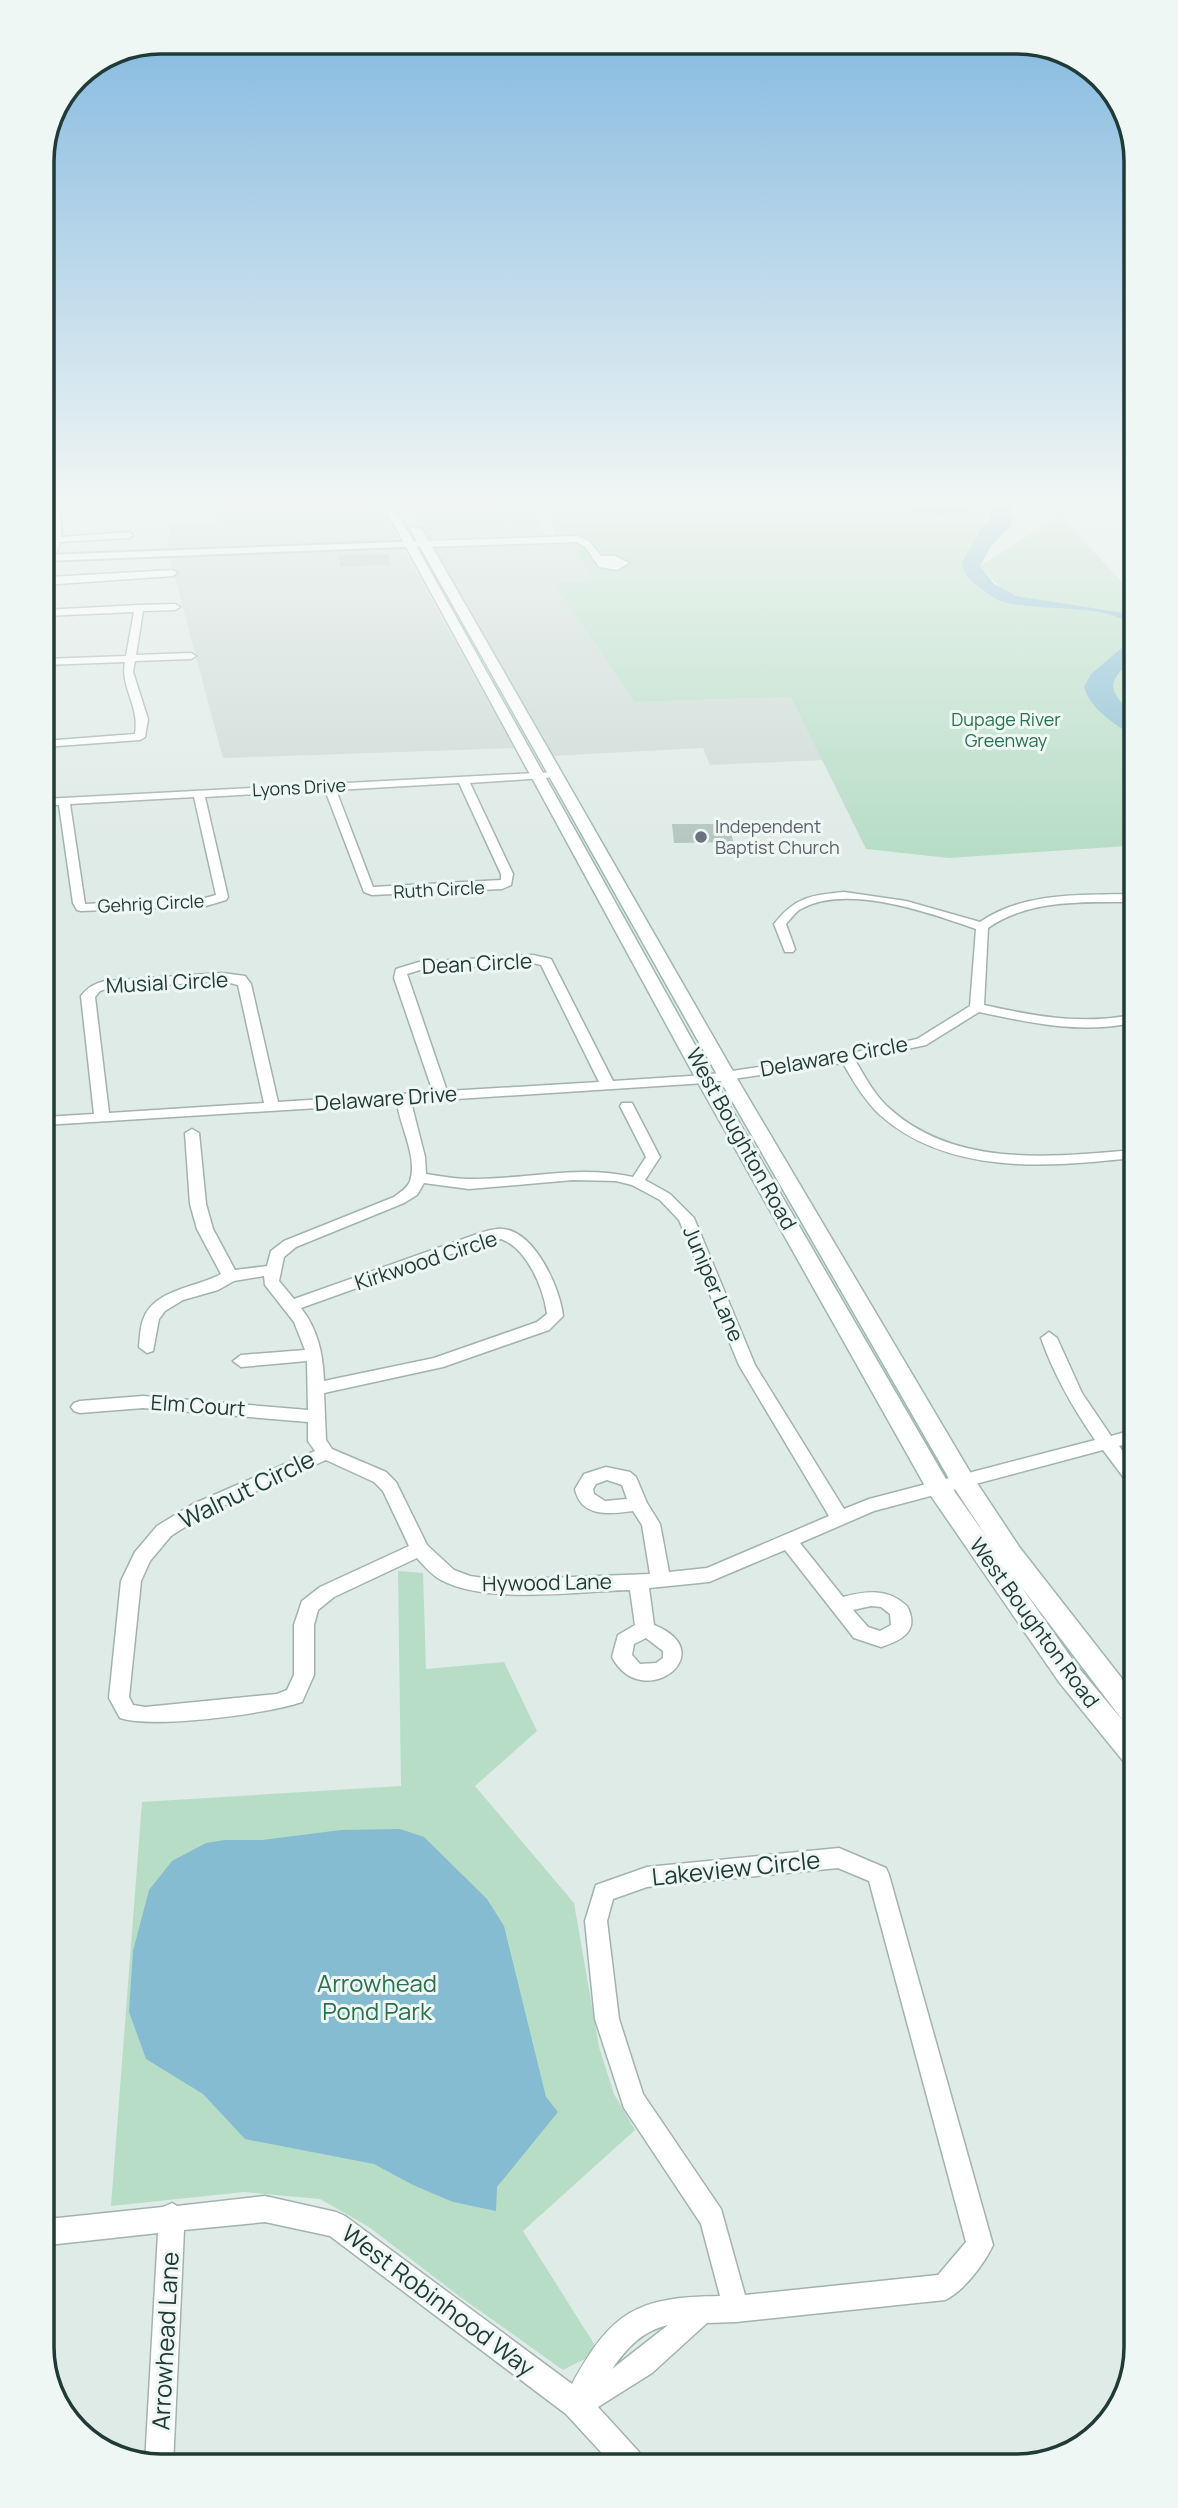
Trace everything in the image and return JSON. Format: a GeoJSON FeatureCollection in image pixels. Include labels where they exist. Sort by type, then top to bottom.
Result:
{"type":"FeatureCollection","features":[{"type":"Feature","properties":{"kind":"main road","name":"West Boughton Road"},"geometry":{"type":"LineString","coordinates":[[454,616],[518,739],[585,828],[938,1487],[1068,1674],[1124,1742]]}},
{"type":"Feature","properties":{"kind":"main road","name":"West Boughton Road"},"geometry":{"type":"LineString","coordinates":[[461,616],[537,739],[547,775],[568,828],[716,1077],[1010,1555],[1124,1701]]}},
{"type":"Feature","properties":{"kind":"street"},"geometry":{"type":"LineString","coordinates":[[54,743],[140,737],[144,724],[128,672],[138,616]]}},
{"type":"Feature","properties":{"kind":"street"},"geometry":{"type":"LineString","coordinates":[[54,662],[191,656]]}},
{"type":"Feature","properties":{"kind":"street"},"geometry":{"type":"LineString","coordinates":[[518,739],[537,739]]}},
{"type":"Feature","properties":{"kind":"street","name":"Lyons Drive"},"geometry":{"type":"LineString","coordinates":[[54,802],[547,775]]}},
{"type":"Feature","properties":{"kind":"street","name":"Ruth Circle"},"geometry":{"type":"LineString","coordinates":[[329,786],[368,889],[372,891],[502,885],[507,882],[507,874],[463,779]]}},
{"type":"Feature","properties":{"kind":"street","name":"Gehrig Circle"},"geometry":{"type":"LineString","coordinates":[[64,801],[79,903],[85,908],[109,908],[206,902],[222,897],[199,793]]}},
{"type":"Feature","properties":{"kind":"street"},"geometry":{"type":"LineString","coordinates":[[568,828],[585,828]]}},
{"type":"Feature","properties":{"kind":"street"},"geometry":{"type":"LineString","coordinates":[[789,949],[780,924],[784,916],[817,900],[837,896],[891,899],[982,926]]}},
{"type":"Feature","properties":{"kind":"street"},"geometry":{"type":"LineString","coordinates":[[1124,899],[1042,904],[993,915],[982,926],[977,1008],[1051,1022],[1107,1026],[1124,1021]]}},
{"type":"Feature","properties":{"kind":"street","name":"Dean Circle"},"geometry":{"type":"LineString","coordinates":[[441,1095],[400,978],[401,972],[419,966],[533,959],[546,962],[608,1085]]}},
{"type":"Feature","properties":{"kind":"street","name":"Musial Circle"},"geometry":{"type":"LineString","coordinates":[[102,1117],[89,993],[105,985],[222,977],[240,979],[244,984],[272,1107]]}},
{"type":"Feature","properties":{"kind":"street","name":"Delaware Circle"},"geometry":{"type":"LineString","coordinates":[[716,1077],[847,1058],[921,1042],[977,1008]]}},
{"type":"Feature","properties":{"kind":"street"},"geometry":{"type":"LineString","coordinates":[[847,1058],[864,1087],[886,1112],[942,1145],[978,1154],[1027,1161],[1124,1155]]}},
{"type":"Feature","properties":{"kind":"street","name":"Delaware Drive"},"geometry":{"type":"LineString","coordinates":[[54,1120],[716,1077]]}},
{"type":"Feature","properties":{"kind":"street"},"geometry":{"type":"LineString","coordinates":[[326,1452],[317,1441],[314,1354],[309,1337],[291,1306],[271,1281],[272,1270],[277,1255],[290,1244],[412,1194],[421,1178],[407,1127],[404,1099]]}},
{"type":"Feature","properties":{"kind":"street"},"geometry":{"type":"LineString","coordinates":[[627,1106],[653,1157],[637,1182]]}},
{"type":"Feature","properties":{"kind":"street"},"geometry":{"type":"LineString","coordinates":[[192,1133],[198,1204],[205,1229],[223,1257],[230,1276]]}},
{"type":"Feature","properties":{"kind":"street","name":"Juniper Lane"},"geometry":{"type":"LineString","coordinates":[[421,1178],[469,1184],[573,1176],[616,1177],[637,1182],[666,1196],[686,1219],[747,1365],[840,1518]]}},
{"type":"Feature","properties":{"kind":"street","name":"Kirkwood Circle"},"geometry":{"type":"LineString","coordinates":[[291,1306],[486,1237],[504,1234],[520,1242],[556,1302],[555,1316],[543,1326],[437,1363],[316,1390]]}},
{"type":"Feature","properties":{"kind":"street"},"geometry":{"type":"LineString","coordinates":[[148,1347],[151,1319],[159,1307],[177,1296],[212,1286],[230,1276],[272,1270]]}},
{"type":"Feature","properties":{"kind":"street"},"geometry":{"type":"LineString","coordinates":[[1049,1338],[1058,1367],[1106,1443],[1124,1466]]}},
{"type":"Feature","properties":{"kind":"street"},"geometry":{"type":"LineString","coordinates":[[241,1361],[314,1354]]}},
{"type":"Feature","properties":{"kind":"street","name":"Elm Court"},"geometry":{"type":"LineString","coordinates":[[80,1407],[143,1402],[315,1417]]}},
{"type":"Feature","properties":{"kind":"street"},"geometry":{"type":"LineString","coordinates":[[938,1487],[1124,1438]]}},
{"type":"Feature","properties":{"kind":"street","name":"Hywood Lane"},"geometry":{"type":"LineString","coordinates":[[326,1452],[380,1477],[390,1487],[420,1549],[447,1575],[484,1587],[639,1582],[709,1575],[840,1518],[938,1487]]}},
{"type":"Feature","properties":{"kind":"street","name":"Walnut Circle"},"geometry":{"type":"LineString","coordinates":[[326,1452],[199,1509],[164,1531],[142,1557],[131,1581],[119,1698],[127,1712],[158,1714],[277,1702],[295,1696],[304,1675],[304,1625],[309,1606],[327,1591],[420,1549]]}},
{"type":"Feature","properties":{"kind":"street"},"geometry":{"type":"LineString","coordinates":[[638,1504],[651,1524],[661,1580]]}},
{"type":"Feature","properties":{"kind":"street"},"geometry":{"type":"LineString","coordinates":[[788,1541],[839,1606]]}},
{"type":"Feature","properties":{"kind":"street"},"geometry":{"type":"LineString","coordinates":[[639,1582],[645,1629]]}},
{"type":"Feature","properties":{"kind":"street","name":"Lakeview Circle"},"geometry":{"type":"LineString","coordinates":[[576,2404],[611,2387],[679,2335],[700,2311],[737,2309],[945,2287],[980,2245],[878,1875],[839,1858],[647,1877],[604,1892],[596,1920],[607,2019],[633,2100],[712,2218],[737,2309]]}},
{"type":"Feature","properties":{"kind":"street","name":"West Robinhood Way"},"geometry":{"type":"LineString","coordinates":[[54,2231],[172,2216],[265,2208],[336,2225],[576,2404],[622,2454]]}},
{"type":"Feature","properties":{"kind":"street","name":"Arrowhead Lane"},"geometry":{"type":"LineString","coordinates":[[160,2454],[172,2216]]}},
{"type":"Feature","properties":{"kind":"shaded area"},"geometry":{"type":"Polygon","coordinates":[[[185,616],[441,616],[514,748],[223,758],[185,616]]]}},
{"type":"Feature","properties":{"kind":"shaded area"},"geometry":{"type":"Polygon","coordinates":[[[470,616],[576,616],[634,702],[791,697],[823,760],[710,765],[703,748],[549,756],[470,616]]]}},
{"type":"Feature","properties":{"kind":"green space","name":"Dupage River Greenway"},"geometry":{"type":"Polygon","coordinates":[[[576,616],[1124,616],[1124,846],[949,858],[866,849],[791,697],[634,702],[576,616]]]}},
{"type":"Feature","properties":{"kind":"green space","name":"Arrowhead Pond Park"},"geometry":{"type":"Polygon","coordinates":[[[398,1571],[423,1573],[426,1669],[504,1662],[537,1731],[475,1786],[574,1903],[599,2047],[614,2094],[635,2130],[523,2231],[596,2347],[585,2359],[563,2370],[459,2296],[369,2227],[320,2199],[244,2192],[111,2206],[142,1802],[401,1786],[398,1571]]]}},
{"type":"Feature","properties":{"kind":"water"},"geometry":{"type":"Polygon","coordinates":[[[1124,646],[1124,667],[1117,676],[1113,688],[1124,705],[1124,730],[1092,703],[1084,687],[1091,674],[1124,646]]]}},
{"type":"Feature","properties":{"kind":"water"},"geometry":{"type":"Polygon","coordinates":[[[400,1829],[424,1837],[487,1899],[504,1926],[546,2097],[558,2112],[497,2187],[496,2211],[453,2202],[374,2164],[245,2139],[203,2094],[146,2059],[129,2012],[133,1951],[149,1890],[172,1861],[206,1843],[225,1840],[262,1840],[341,1830],[400,1829]]]}},
{"type":"Feature","properties":{"kind":"building","name":"Independent Baptist Church"},"geometry":{"type":"Polygon","coordinates":[[[672,824],[730,824],[733,842],[674,843],[672,824]]]}},
{"type":"Feature","properties":{"kind":"place","name":"Independent Baptist Church"},"geometry":{"type":"Point","coordinates":[701,837]}}]}
